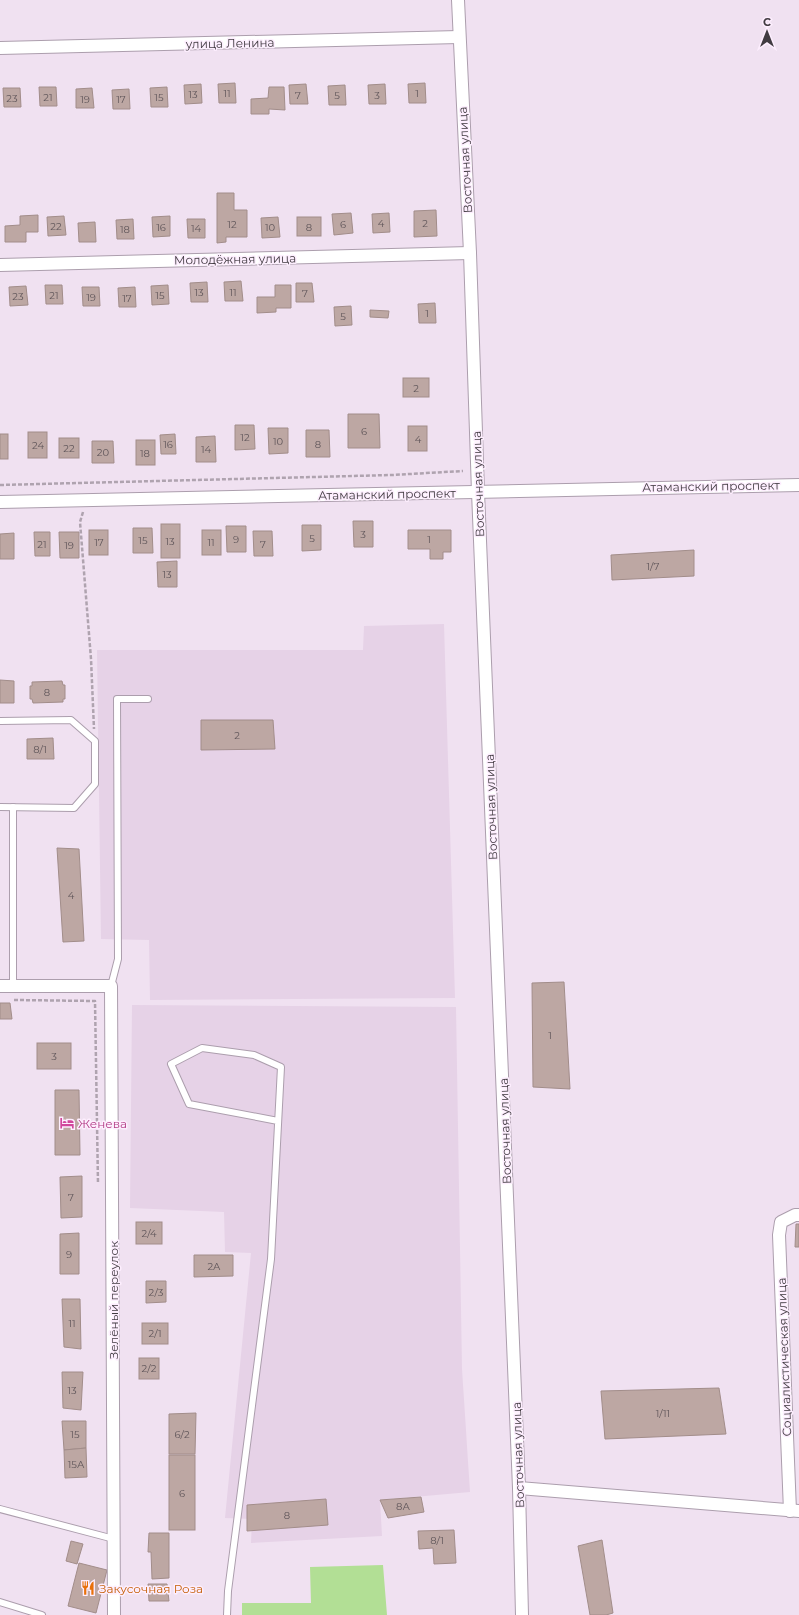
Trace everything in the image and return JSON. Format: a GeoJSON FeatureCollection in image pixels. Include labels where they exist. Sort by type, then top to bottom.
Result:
{"type":"FeatureCollection","features":[{"type":"Feature","properties":{"kind":"street","name":"Восточная улица"},"geometry":{"type":"LineString","coordinates":[[458,0],[470,254],[478,492],[519,1488],[522,1615]]}},
{"type":"Feature","properties":{"kind":"street","name":"улица Ленина"},"geometry":{"type":"LineString","coordinates":[[0,48],[459,37]]}},
{"type":"Feature","properties":{"kind":"street","name":"Молодёжная улица"},"geometry":{"type":"LineString","coordinates":[[0,265],[470,254]]}},
{"type":"Feature","properties":{"kind":"street","name":"Атаманский проспект"},"geometry":{"type":"LineString","coordinates":[[0,502],[799,485]]}},
{"type":"Feature","properties":{"kind":"street"},"geometry":{"type":"LineString","coordinates":[[0,986],[111,986]]}},
{"type":"Feature","properties":{"kind":"street","name":"Зелёный переулок"},"geometry":{"type":"LineString","coordinates":[[111,986],[114,1615]]}},
{"type":"Feature","properties":{"kind":"street","name":"Социалистическая улица"},"geometry":{"type":"LineString","coordinates":[[519,1488],[795,1511],[779,1235],[781,1222],[795,1215],[799,1215]]}},
{"type":"Feature","properties":{"kind":"lane"},"geometry":{"type":"LineString","coordinates":[[111,986],[118,959],[117,699],[148,700]]}},
{"type":"Feature","properties":{"kind":"lane"},"geometry":{"type":"LineString","coordinates":[[0,721],[71,720],[95,741],[95,784],[74,808],[0,807]]}},
{"type":"Feature","properties":{"kind":"lane"},"geometry":{"type":"LineString","coordinates":[[13,807],[13,986]]}},
{"type":"Feature","properties":{"kind":"lane"},"geometry":{"type":"LineString","coordinates":[[227,1615],[228,1591],[271,1259],[281,1068],[254,1055],[202,1048],[171,1064],[189,1104],[278,1121]]}},
{"type":"Feature","properties":{"kind":"lane"},"geometry":{"type":"LineString","coordinates":[[0,1509],[114,1539]]}},
{"type":"Feature","properties":{"kind":"lane"},"geometry":{"type":"LineString","coordinates":[[0,1602],[42,1615]]}},
{"type":"Feature","properties":{"kind":"path"},"geometry":{"type":"LineString","coordinates":[[0,485],[392,475],[463,471]]}},
{"type":"Feature","properties":{"kind":"path"},"geometry":{"type":"LineString","coordinates":[[86,500],[80,522],[91,659],[95,741]]}},
{"type":"Feature","properties":{"kind":"path"},"geometry":{"type":"LineString","coordinates":[[8,1000],[95,1002],[98,1191]]}},
{"type":"Feature","properties":{"kind":"shaded area"},"geometry":{"type":"Polygon","coordinates":[[[444,624],[455,998],[150,1000],[149,940],[101,939],[97,650],[363,650],[364,626],[444,624]]]}},
{"type":"Feature","properties":{"kind":"shaded area"},"geometry":{"type":"Polygon","coordinates":[[[132,1005],[456,1007],[462,1369],[470,1492],[380,1500],[382,1536],[251,1543],[252,1519],[225,1518],[251,1253],[225,1252],[224,1212],[130,1208],[132,1005]]]}},
{"type":"Feature","properties":{"kind":"green space"},"geometry":{"type":"Polygon","coordinates":[[[383,1565],[387,1615],[242,1615],[242,1603],[311,1603],[310,1567],[383,1565]]]}},
{"type":"Feature","properties":{"kind":"building"},"geometry":{"type":"Polygon","coordinates":[[[235,83],[236,103],[219,103],[218,84],[235,83]]]}},
{"type":"Feature","properties":{"kind":"building"},"geometry":{"type":"Polygon","coordinates":[[[425,83],[426,103],[409,103],[408,84],[425,83]]]}},
{"type":"Feature","properties":{"kind":"building"},"geometry":{"type":"Polygon","coordinates":[[[201,84],[202,103],[185,104],[184,85],[201,84]]]}},
{"type":"Feature","properties":{"kind":"building"},"geometry":{"type":"Polygon","coordinates":[[[306,84],[308,104],[290,104],[289,85],[306,84]]]}},
{"type":"Feature","properties":{"kind":"building"},"geometry":{"type":"Polygon","coordinates":[[[385,84],[386,104],[369,104],[368,85],[385,84]]]}},
{"type":"Feature","properties":{"kind":"building"},"geometry":{"type":"Polygon","coordinates":[[[345,85],[346,105],[329,105],[328,86],[345,85]]]}},
{"type":"Feature","properties":{"kind":"building"},"geometry":{"type":"Polygon","coordinates":[[[39,87],[56,87],[57,106],[40,106],[39,87]]]}},
{"type":"Feature","properties":{"kind":"building"},"geometry":{"type":"Polygon","coordinates":[[[167,87],[168,107],[151,107],[150,88],[167,87]]]}},
{"type":"Feature","properties":{"kind":"building"},"geometry":{"type":"Polygon","coordinates":[[[269,87],[284,87],[285,110],[269,109],[269,114],[251,114],[251,99],[268,98],[269,87]]]}},
{"type":"Feature","properties":{"kind":"building"},"geometry":{"type":"Polygon","coordinates":[[[3,88],[20,88],[21,107],[4,107],[3,88]]]}},
{"type":"Feature","properties":{"kind":"building"},"geometry":{"type":"Polygon","coordinates":[[[92,88],[94,108],[76,108],[76,89],[92,88]]]}},
{"type":"Feature","properties":{"kind":"building"},"geometry":{"type":"Polygon","coordinates":[[[129,89],[130,109],[113,109],[112,90],[129,89]]]}},
{"type":"Feature","properties":{"kind":"building"},"geometry":{"type":"Polygon","coordinates":[[[217,193],[234,193],[234,210],[247,210],[247,237],[226,237],[226,242],[217,243],[217,193]]]}},
{"type":"Feature","properties":{"kind":"building"},"geometry":{"type":"Polygon","coordinates":[[[436,210],[437,236],[414,237],[414,211],[436,210]]]}},
{"type":"Feature","properties":{"kind":"building"},"geometry":{"type":"Polygon","coordinates":[[[351,213],[353,233],[334,235],[332,214],[351,213]]]}},
{"type":"Feature","properties":{"kind":"building"},"geometry":{"type":"Polygon","coordinates":[[[389,213],[390,232],[373,233],[372,214],[389,213]]]}},
{"type":"Feature","properties":{"kind":"building"},"geometry":{"type":"Polygon","coordinates":[[[38,215],[38,232],[26,232],[26,242],[5,242],[5,226],[20,225],[20,216],[38,215]]]}},
{"type":"Feature","properties":{"kind":"building"},"geometry":{"type":"Polygon","coordinates":[[[64,216],[66,235],[48,236],[47,217],[64,216]]]}},
{"type":"Feature","properties":{"kind":"building"},"geometry":{"type":"Polygon","coordinates":[[[170,216],[170,236],[153,237],[152,217],[170,216]]]}},
{"type":"Feature","properties":{"kind":"building"},"geometry":{"type":"Polygon","coordinates":[[[278,217],[280,237],[262,238],[261,218],[278,217]]]}},
{"type":"Feature","properties":{"kind":"building"},"geometry":{"type":"Polygon","coordinates":[[[297,217],[321,217],[321,236],[297,236],[297,217]]]}},
{"type":"Feature","properties":{"kind":"building"},"geometry":{"type":"Polygon","coordinates":[[[133,219],[134,239],[117,239],[116,220],[133,219]]]}},
{"type":"Feature","properties":{"kind":"building"},"geometry":{"type":"Polygon","coordinates":[[[187,219],[205,219],[205,238],[188,238],[187,219]]]}},
{"type":"Feature","properties":{"kind":"building"},"geometry":{"type":"Polygon","coordinates":[[[95,222],[96,242],[79,242],[78,223],[95,222]]]}},
{"type":"Feature","properties":{"kind":"building"},"geometry":{"type":"Polygon","coordinates":[[[241,281],[243,301],[225,301],[224,282],[241,281]]]}},
{"type":"Feature","properties":{"kind":"building"},"geometry":{"type":"Polygon","coordinates":[[[207,282],[208,302],[191,302],[190,283],[207,282]]]}},
{"type":"Feature","properties":{"kind":"building"},"geometry":{"type":"Polygon","coordinates":[[[296,283],[312,283],[314,302],[296,302],[296,283]]]}},
{"type":"Feature","properties":{"kind":"building"},"geometry":{"type":"Polygon","coordinates":[[[45,285],[62,285],[63,304],[46,304],[45,285]]]}},
{"type":"Feature","properties":{"kind":"building"},"geometry":{"type":"Polygon","coordinates":[[[168,285],[169,304],[152,305],[151,286],[168,285]]]}},
{"type":"Feature","properties":{"kind":"building"},"geometry":{"type":"Polygon","coordinates":[[[275,285],[291,285],[291,308],[276,308],[276,312],[257,313],[257,297],[275,297],[275,285]]]}},
{"type":"Feature","properties":{"kind":"building"},"geometry":{"type":"Polygon","coordinates":[[[26,286],[28,305],[10,306],[9,287],[26,286]]]}},
{"type":"Feature","properties":{"kind":"building"},"geometry":{"type":"Polygon","coordinates":[[[82,287],[99,287],[100,306],[83,306],[82,287]]]}},
{"type":"Feature","properties":{"kind":"building"},"geometry":{"type":"Polygon","coordinates":[[[135,287],[136,307],[119,307],[118,288],[135,287]]]}},
{"type":"Feature","properties":{"kind":"building"},"geometry":{"type":"Polygon","coordinates":[[[435,303],[436,323],[419,323],[418,304],[435,303]]]}},
{"type":"Feature","properties":{"kind":"building"},"geometry":{"type":"Polygon","coordinates":[[[351,306],[352,325],[335,326],[334,307],[351,306]]]}},
{"type":"Feature","properties":{"kind":"building"},"geometry":{"type":"Polygon","coordinates":[[[370,310],[389,311],[388,318],[370,317],[370,310]]]}},
{"type":"Feature","properties":{"kind":"building"},"geometry":{"type":"Polygon","coordinates":[[[403,378],[429,378],[429,397],[403,397],[403,378]]]}},
{"type":"Feature","properties":{"kind":"building"},"geometry":{"type":"Polygon","coordinates":[[[348,414],[379,414],[380,448],[348,448],[348,414]]]}},
{"type":"Feature","properties":{"kind":"building"},"geometry":{"type":"Polygon","coordinates":[[[235,425],[254,425],[255,449],[235,450],[235,425]]]}},
{"type":"Feature","properties":{"kind":"building"},"geometry":{"type":"Polygon","coordinates":[[[408,426],[427,426],[427,451],[408,451],[408,426]]]}},
{"type":"Feature","properties":{"kind":"building"},"geometry":{"type":"Polygon","coordinates":[[[268,428],[288,428],[288,453],[269,454],[268,428]]]}},
{"type":"Feature","properties":{"kind":"building"},"geometry":{"type":"Polygon","coordinates":[[[306,430],[329,430],[330,457],[306,457],[306,430]]]}},
{"type":"Feature","properties":{"kind":"building"},"geometry":{"type":"Polygon","coordinates":[[[28,432],[47,432],[47,458],[28,458],[28,432]]]}},
{"type":"Feature","properties":{"kind":"building"},"geometry":{"type":"Polygon","coordinates":[[[0,434],[8,434],[8,459],[0,459],[0,434]]]}},
{"type":"Feature","properties":{"kind":"building"},"geometry":{"type":"Polygon","coordinates":[[[175,434],[176,454],[161,454],[160,435],[175,434]]]}},
{"type":"Feature","properties":{"kind":"building"},"geometry":{"type":"Polygon","coordinates":[[[215,436],[216,462],[196,462],[196,437],[215,436]]]}},
{"type":"Feature","properties":{"kind":"building"},"geometry":{"type":"Polygon","coordinates":[[[59,438],[79,438],[79,458],[59,458],[59,438]]]}},
{"type":"Feature","properties":{"kind":"building"},"geometry":{"type":"Polygon","coordinates":[[[136,440],[155,440],[155,465],[136,465],[136,440]]]}},
{"type":"Feature","properties":{"kind":"building"},"geometry":{"type":"Polygon","coordinates":[[[92,441],[113,441],[114,463],[92,463],[92,441]]]}},
{"type":"Feature","properties":{"kind":"building"},"geometry":{"type":"Polygon","coordinates":[[[353,521],[373,521],[373,547],[354,547],[353,521]]]}},
{"type":"Feature","properties":{"kind":"building"},"geometry":{"type":"Polygon","coordinates":[[[161,524],[180,524],[180,558],[161,558],[161,524]]]}},
{"type":"Feature","properties":{"kind":"building"},"geometry":{"type":"Polygon","coordinates":[[[302,525],[321,525],[321,550],[302,551],[302,525]]]}},
{"type":"Feature","properties":{"kind":"building"},"geometry":{"type":"Polygon","coordinates":[[[226,526],[246,526],[246,552],[227,552],[226,526]]]}},
{"type":"Feature","properties":{"kind":"building"},"geometry":{"type":"Polygon","coordinates":[[[133,528],[152,528],[153,553],[133,553],[133,528]]]}},
{"type":"Feature","properties":{"kind":"building"},"geometry":{"type":"Polygon","coordinates":[[[89,530],[108,530],[108,555],[89,555],[89,530]]]}},
{"type":"Feature","properties":{"kind":"building"},"geometry":{"type":"Polygon","coordinates":[[[202,530],[221,530],[221,555],[202,555],[202,530]]]}},
{"type":"Feature","properties":{"kind":"building"},"geometry":{"type":"Polygon","coordinates":[[[408,530],[451,530],[451,552],[443,552],[443,559],[430,559],[430,549],[408,549],[408,530]]]}},
{"type":"Feature","properties":{"kind":"building"},"geometry":{"type":"Polygon","coordinates":[[[253,531],[272,531],[273,556],[254,556],[253,531]]]}},
{"type":"Feature","properties":{"kind":"building"},"geometry":{"type":"Polygon","coordinates":[[[34,532],[50,532],[50,556],[35,556],[34,532]]]}},
{"type":"Feature","properties":{"kind":"building"},"geometry":{"type":"Polygon","coordinates":[[[59,532],[79,532],[79,558],[60,558],[59,532]]]}},
{"type":"Feature","properties":{"kind":"building"},"geometry":{"type":"Polygon","coordinates":[[[14,533],[14,559],[0,559],[0,534],[14,533]]]}},
{"type":"Feature","properties":{"kind":"building"},"geometry":{"type":"Polygon","coordinates":[[[694,550],[694,576],[612,580],[611,555],[694,550]]]}},
{"type":"Feature","properties":{"kind":"building"},"geometry":{"type":"Polygon","coordinates":[[[177,561],[177,587],[158,587],[157,562],[177,561]]]}},
{"type":"Feature","properties":{"kind":"building"},"geometry":{"type":"Polygon","coordinates":[[[0,680],[14,681],[14,703],[0,703],[0,680]]]}},
{"type":"Feature","properties":{"kind":"building"},"geometry":{"type":"Polygon","coordinates":[[[62,681],[63,685],[65,685],[65,699],[63,699],[63,702],[33,703],[32,699],[30,699],[30,686],[32,686],[32,682],[62,681]]]}},
{"type":"Feature","properties":{"kind":"building"},"geometry":{"type":"Polygon","coordinates":[[[201,720],[273,720],[275,749],[201,750],[201,720]]]}},
{"type":"Feature","properties":{"kind":"building"},"geometry":{"type":"Polygon","coordinates":[[[53,738],[54,759],[27,759],[27,739],[53,738]]]}},
{"type":"Feature","properties":{"kind":"building"},"geometry":{"type":"Polygon","coordinates":[[[57,848],[79,849],[84,941],[63,942],[57,848]]]}},
{"type":"Feature","properties":{"kind":"building"},"geometry":{"type":"Polygon","coordinates":[[[564,982],[570,1089],[533,1087],[532,983],[564,982]]]}},
{"type":"Feature","properties":{"kind":"building"},"geometry":{"type":"Polygon","coordinates":[[[0,1003],[10,1003],[12,1019],[0,1019],[0,1003]]]}},
{"type":"Feature","properties":{"kind":"building"},"geometry":{"type":"Polygon","coordinates":[[[37,1043],[71,1043],[71,1069],[37,1069],[37,1043]]]}},
{"type":"Feature","properties":{"kind":"building","name":"Женева"},"geometry":{"type":"Polygon","coordinates":[[[55,1090],[79,1090],[80,1155],[55,1155],[55,1090]]]}},
{"type":"Feature","properties":{"kind":"building"},"geometry":{"type":"Polygon","coordinates":[[[82,1176],[82,1217],[61,1218],[60,1177],[82,1176]]]}},
{"type":"Feature","properties":{"kind":"building"},"geometry":{"type":"Polygon","coordinates":[[[136,1222],[162,1222],[162,1244],[136,1244],[136,1222]]]}},
{"type":"Feature","properties":{"kind":"building"},"geometry":{"type":"Polygon","coordinates":[[[796,1224],[799,1224],[799,1247],[795,1247],[796,1224]]]}},
{"type":"Feature","properties":{"kind":"building"},"geometry":{"type":"Polygon","coordinates":[[[79,1233],[79,1274],[60,1274],[60,1234],[79,1233]]]}},
{"type":"Feature","properties":{"kind":"building"},"geometry":{"type":"Polygon","coordinates":[[[194,1255],[233,1255],[233,1276],[194,1277],[194,1255]]]}},
{"type":"Feature","properties":{"kind":"building"},"geometry":{"type":"Polygon","coordinates":[[[146,1281],[166,1281],[166,1302],[146,1303],[146,1281]]]}},
{"type":"Feature","properties":{"kind":"building"},"geometry":{"type":"Polygon","coordinates":[[[62,1299],[80,1299],[81,1349],[64,1347],[62,1299]]]}},
{"type":"Feature","properties":{"kind":"building"},"geometry":{"type":"Polygon","coordinates":[[[142,1323],[168,1323],[168,1344],[142,1344],[142,1323]]]}},
{"type":"Feature","properties":{"kind":"building"},"geometry":{"type":"Polygon","coordinates":[[[139,1358],[159,1358],[159,1379],[139,1379],[139,1358]]]}},
{"type":"Feature","properties":{"kind":"building"},"geometry":{"type":"Polygon","coordinates":[[[62,1372],[83,1372],[81,1410],[63,1408],[62,1372]]]}},
{"type":"Feature","properties":{"kind":"building"},"geometry":{"type":"Polygon","coordinates":[[[719,1388],[726,1434],[605,1439],[601,1391],[719,1388]]]}},
{"type":"Feature","properties":{"kind":"building"},"geometry":{"type":"Polygon","coordinates":[[[196,1413],[195,1454],[169,1454],[169,1414],[196,1413]]]}},
{"type":"Feature","properties":{"kind":"building"},"geometry":{"type":"Polygon","coordinates":[[[62,1421],[86,1421],[86,1448],[64,1450],[62,1421]]]}},
{"type":"Feature","properties":{"kind":"building"},"geometry":{"type":"Polygon","coordinates":[[[86,1448],[87,1477],[65,1478],[64,1450],[86,1448]]]}},
{"type":"Feature","properties":{"kind":"building"},"geometry":{"type":"Polygon","coordinates":[[[169,1455],[195,1455],[195,1530],[169,1530],[169,1455]]]}},
{"type":"Feature","properties":{"kind":"building"},"geometry":{"type":"Polygon","coordinates":[[[421,1497],[424,1512],[388,1518],[380,1500],[421,1497]]]}},
{"type":"Feature","properties":{"kind":"building"},"geometry":{"type":"Polygon","coordinates":[[[326,1499],[328,1525],[247,1531],[247,1505],[326,1499]]]}},
{"type":"Feature","properties":{"kind":"building"},"geometry":{"type":"Polygon","coordinates":[[[454,1530],[456,1563],[434,1564],[433,1548],[419,1549],[418,1531],[454,1530]]]}},
{"type":"Feature","properties":{"kind":"building"},"geometry":{"type":"Polygon","coordinates":[[[149,1533],[169,1533],[169,1578],[152,1579],[151,1552],[148,1552],[149,1533]]]}},
{"type":"Feature","properties":{"kind":"building"},"geometry":{"type":"Polygon","coordinates":[[[602,1540],[613,1613],[606,1615],[590,1615],[578,1546],[602,1540]]]}},
{"type":"Feature","properties":{"kind":"building"},"geometry":{"type":"Polygon","coordinates":[[[71,1541],[83,1544],[77,1564],[66,1561],[71,1541]]]}},
{"type":"Feature","properties":{"kind":"building","name":"Закусочная Роза"},"geometry":{"type":"Polygon","coordinates":[[[79,1563],[107,1570],[96,1613],[68,1606],[79,1563]]]}},
{"type":"Feature","properties":{"kind":"building"},"geometry":{"type":"Polygon","coordinates":[[[148,1584],[167,1584],[169,1601],[149,1601],[148,1584]]]}},
{"type":"Feature","properties":{"kind":"place","name":"Женева"},"geometry":{"type":"Point","coordinates":[67,1123]}},
{"type":"Feature","properties":{"kind":"place","name":"Закусочная Роза"},"geometry":{"type":"Point","coordinates":[88,1588]}}]}
